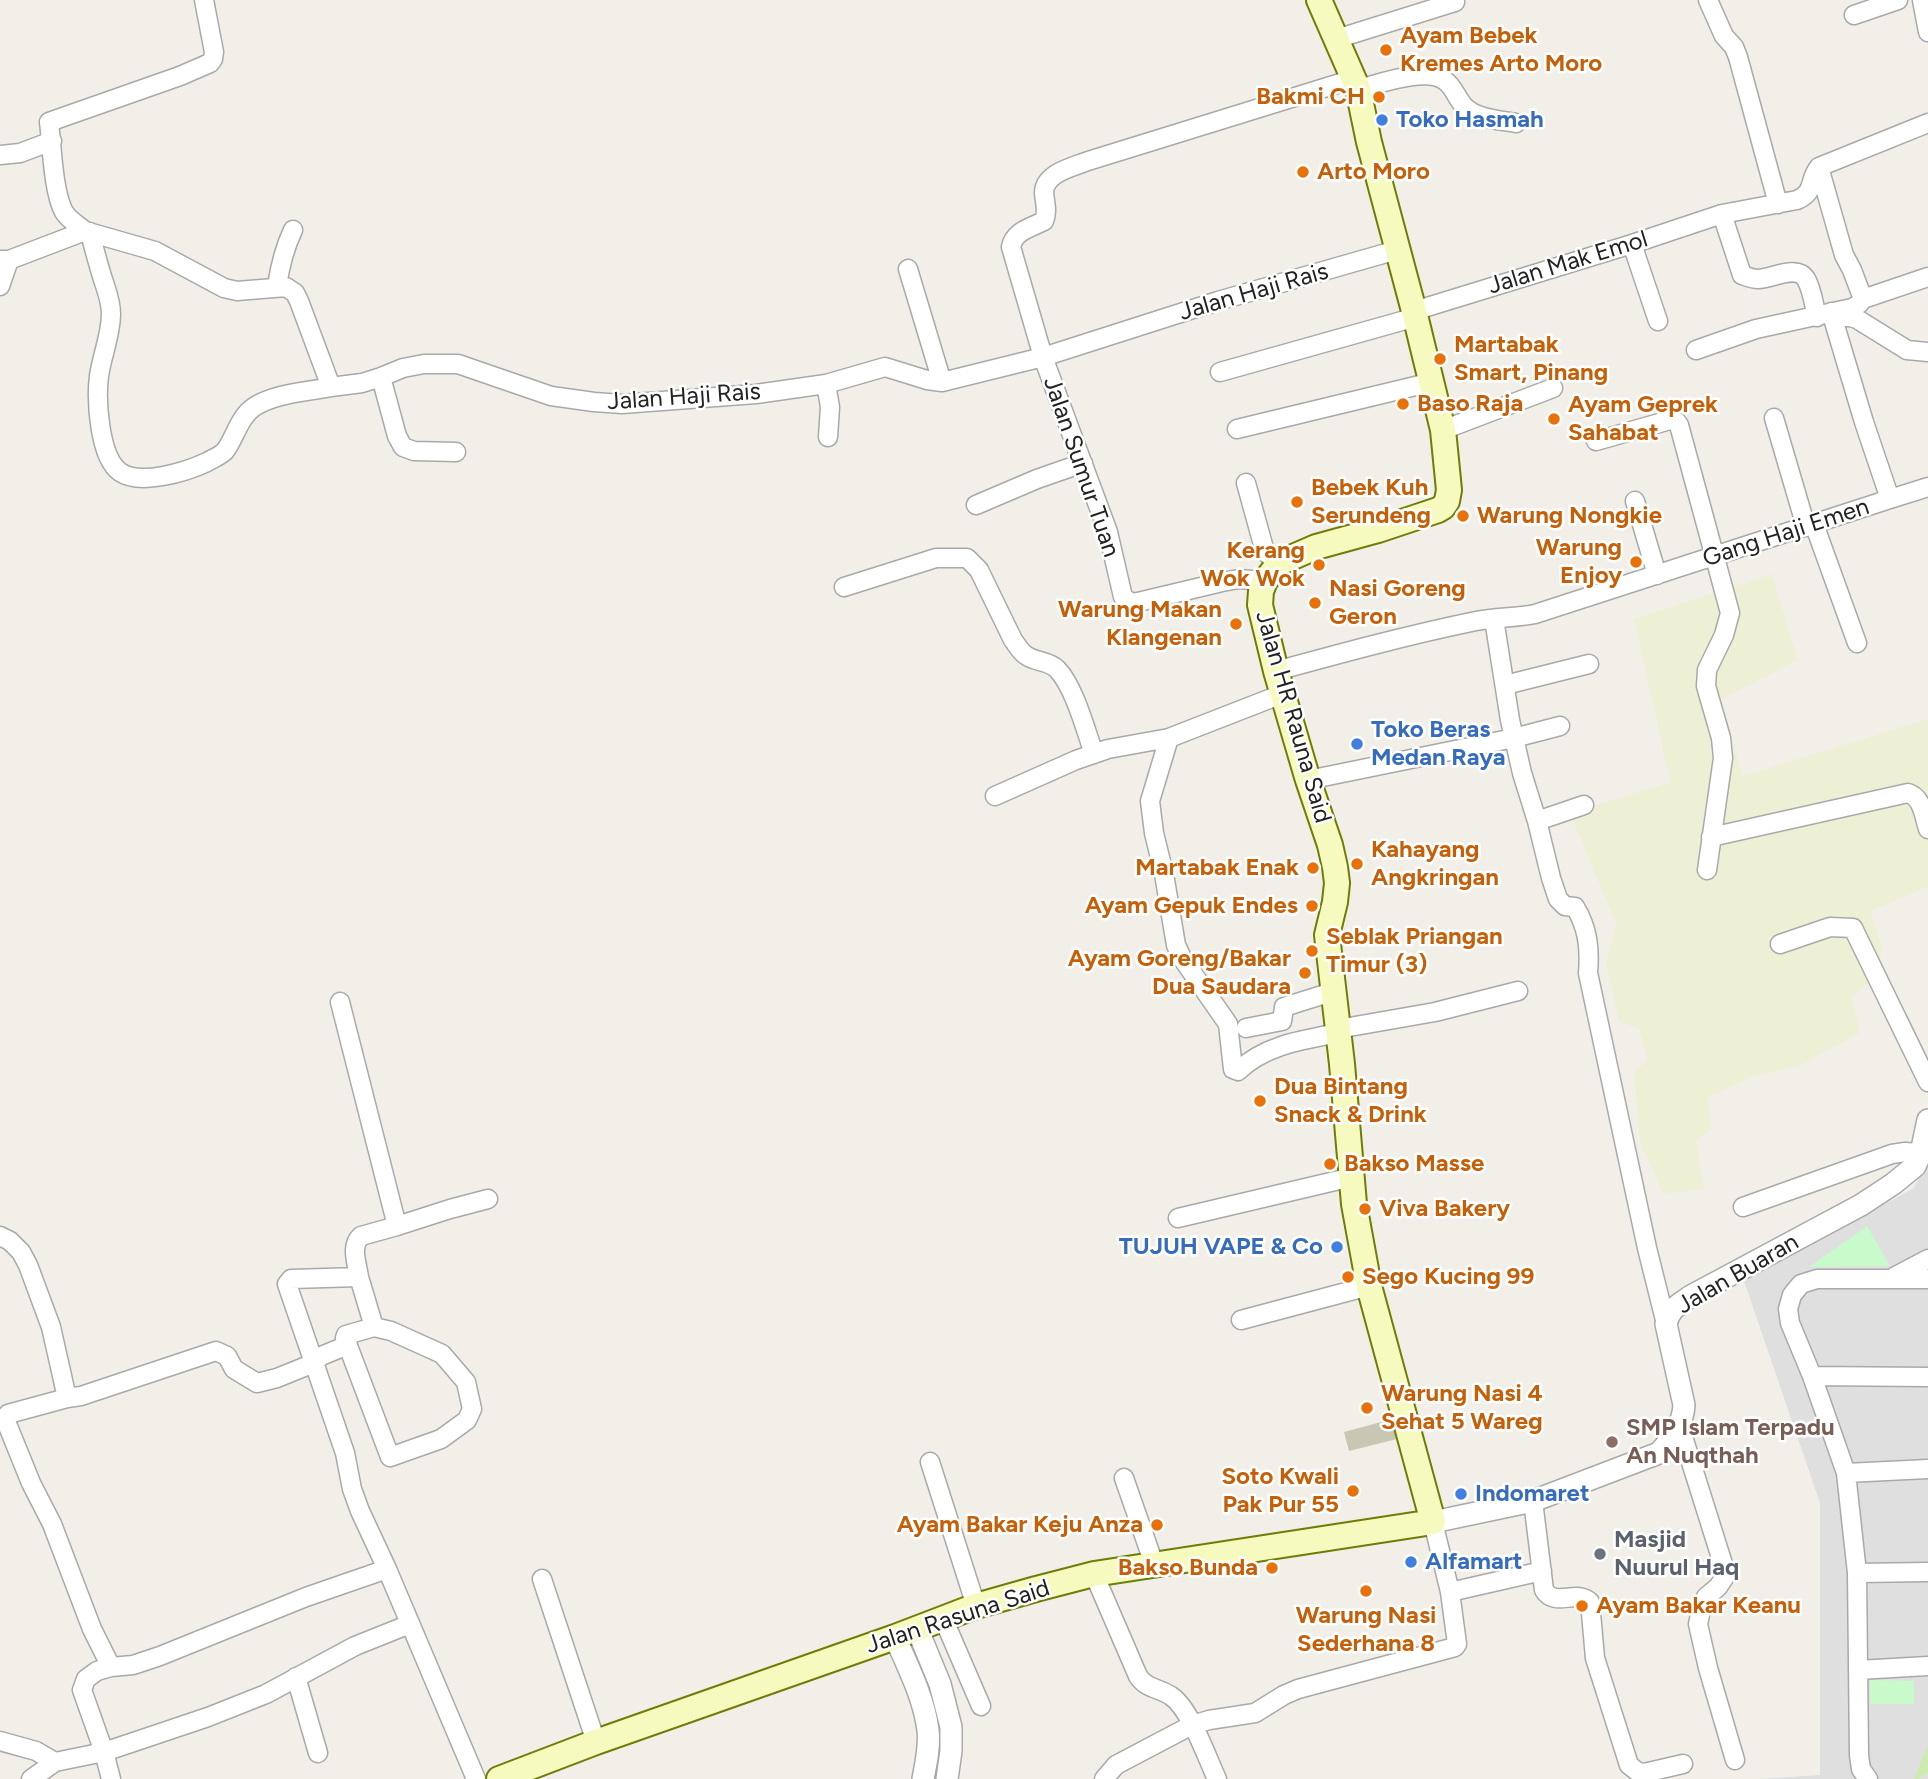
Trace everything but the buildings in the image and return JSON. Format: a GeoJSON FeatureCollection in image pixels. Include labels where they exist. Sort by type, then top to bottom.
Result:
{"type":"FeatureCollection","features":[{"type":"Feature","properties":{"kind":"main road"},"geometry":{"type":"LineString","coordinates":[[1272,572],[1317,547],[1378,530],[1443,507],[1449,490],[1443,430],[1356,84],[1319,0]]}},
{"type":"Feature","properties":{"kind":"main road","name":"Jalan HR Rauna Said"},"geometry":{"type":"LineString","coordinates":[[1272,572],[1261,591],[1260,605],[1279,682],[1335,867],[1335,902],[1327,935],[1335,991],[1354,1205],[1369,1286],[1433,1522]]}},
{"type":"Feature","properties":{"kind":"main road","name":"Jalan Rasuna Said"},"geometry":{"type":"LineString","coordinates":[[499,1779],[976,1606],[1094,1574],[1433,1522]]}},
{"type":"Feature","properties":{"kind":"street"},"geometry":{"type":"LineString","coordinates":[[204,0],[214,52],[210,63],[49,122],[59,196],[64,211],[87,231],[155,251],[223,288],[237,291],[277,286],[286,287],[295,293],[331,387]]}},
{"type":"Feature","properties":{"kind":"street"},"geometry":{"type":"LineString","coordinates":[[1708,0],[1724,36],[1736,51],[1778,204]]}},
{"type":"Feature","properties":{"kind":"street"},"geometry":{"type":"LineString","coordinates":[[1854,15],[1898,0]]}},
{"type":"Feature","properties":{"kind":"street"},"geometry":{"type":"LineString","coordinates":[[1922,0],[1928,32]]}},
{"type":"Feature","properties":{"kind":"street"},"geometry":{"type":"LineString","coordinates":[[1336,39],[1455,2]]}},
{"type":"Feature","properties":{"kind":"street"},"geometry":{"type":"LineString","coordinates":[[1356,84],[1432,75],[1444,79],[1456,92],[1464,107],[1474,114],[1516,123]]}},
{"type":"Feature","properties":{"kind":"street","name":"Jalan Sumur Tuan"},"geometry":{"type":"LineString","coordinates":[[1272,572],[1138,602],[1127,601],[1120,592],[1108,532],[1043,357],[1011,247],[1015,236],[1044,221],[1045,187],[1056,175],[1088,161],[1356,84]]}},
{"type":"Feature","properties":{"kind":"street"},"geometry":{"type":"LineString","coordinates":[[1863,299],[1844,255],[1819,167],[1928,123]]}},
{"type":"Feature","properties":{"kind":"street"},"geometry":{"type":"LineString","coordinates":[[0,155],[20,153],[52,141]]}},
{"type":"Feature","properties":{"kind":"street","name":"Jalan Mak Emol"},"geometry":{"type":"LineString","coordinates":[[1220,372],[1415,314],[1722,214],[1797,201],[1807,194],[1819,167]]}},
{"type":"Feature","properties":{"kind":"street","name":"Gang Haji Emen"},"geometry":{"type":"LineString","coordinates":[[995,796],[1076,760],[1108,749],[1169,738],[1279,682],[1381,642],[1486,620],[1535,614],[1889,499],[1827,315],[1807,280],[1801,274],[1793,272],[1761,279],[1742,275],[1722,214]]}},
{"type":"Feature","properties":{"kind":"street"},"geometry":{"type":"LineString","coordinates":[[277,286],[282,255],[293,230]]}},
{"type":"Feature","properties":{"kind":"street"},"geometry":{"type":"LineString","coordinates":[[0,286],[5,260],[87,231]]}},
{"type":"Feature","properties":{"kind":"street","name":"Jalan Haji Rais"},"geometry":{"type":"LineString","coordinates":[[87,231],[110,297],[107,345],[99,374],[98,393],[106,447],[117,470],[127,475],[152,478],[200,465],[223,453],[252,408],[270,400],[362,383],[424,364],[458,364],[551,396],[622,404],[726,396],[826,384],[877,368],[942,382],[1043,357],[1218,301],[1397,250]]}},
{"type":"Feature","properties":{"kind":"street"},"geometry":{"type":"LineString","coordinates":[[1632,244],[1658,321]]}},
{"type":"Feature","properties":{"kind":"street"},"geometry":{"type":"LineString","coordinates":[[908,269],[942,382]]}},
{"type":"Feature","properties":{"kind":"street"},"geometry":{"type":"LineString","coordinates":[[1696,350],[1756,329],[1852,308],[1863,299],[1928,277]]}},
{"type":"Feature","properties":{"kind":"street"},"geometry":{"type":"LineString","coordinates":[[1827,315],[1857,319],[1907,350],[1928,352]]}},
{"type":"Feature","properties":{"kind":"street"},"geometry":{"type":"LineString","coordinates":[[381,377],[397,436],[403,447],[414,451],[456,452]]}},
{"type":"Feature","properties":{"kind":"street"},"geometry":{"type":"LineString","coordinates":[[1237,429],[1432,382]]}},
{"type":"Feature","properties":{"kind":"street"},"geometry":{"type":"LineString","coordinates":[[826,384],[830,407],[828,438]]}},
{"type":"Feature","properties":{"kind":"street"},"geometry":{"type":"LineString","coordinates":[[1443,430],[1553,388]]}},
{"type":"Feature","properties":{"kind":"street"},"geometry":{"type":"LineString","coordinates":[[1774,418],[1810,526],[1857,643]]}},
{"type":"Feature","properties":{"kind":"street"},"geometry":{"type":"LineString","coordinates":[[1596,441],[1670,420],[1676,421],[1730,613],[1724,635],[1706,670],[1706,686],[1721,738],[1723,758],[1707,870]]}},
{"type":"Feature","properties":{"kind":"street"},"geometry":{"type":"LineString","coordinates":[[976,505],[1083,463]]}},
{"type":"Feature","properties":{"kind":"street"},"geometry":{"type":"LineString","coordinates":[[1246,484],[1272,572]]}},
{"type":"Feature","properties":{"kind":"street"},"geometry":{"type":"LineString","coordinates":[[1889,499],[1928,487]]}},
{"type":"Feature","properties":{"kind":"street"},"geometry":{"type":"LineString","coordinates":[[1635,501],[1657,575]]}},
{"type":"Feature","properties":{"kind":"street"},"geometry":{"type":"LineString","coordinates":[[844,587],[936,558],[967,558],[979,570],[1020,649],[1028,657],[1059,671],[1073,696],[1094,754]]}},
{"type":"Feature","properties":{"kind":"street"},"geometry":{"type":"LineString","coordinates":[[1486,620],[1505,685],[1522,773],[1558,900],[1565,906],[1575,907],[1587,930],[1588,973],[1666,1324]]}},
{"type":"Feature","properties":{"kind":"street"},"geometry":{"type":"LineString","coordinates":[[1505,685],[1589,664]]}},
{"type":"Feature","properties":{"kind":"street"},"geometry":{"type":"LineString","coordinates":[[1308,779],[1514,738],[1560,726]]}},
{"type":"Feature","properties":{"kind":"street"},"geometry":{"type":"LineString","coordinates":[[1169,738],[1150,801],[1154,833],[1176,945],[1182,958],[1228,1024],[1233,1069],[1238,1071],[1269,1049],[1518,991]]}},
{"type":"Feature","properties":{"kind":"street"},"geometry":{"type":"LineString","coordinates":[[1711,837],[1908,793],[1917,798],[1928,828]]}},
{"type":"Feature","properties":{"kind":"street"},"geometry":{"type":"LineString","coordinates":[[1537,821],[1584,805]]}},
{"type":"Feature","properties":{"kind":"street"},"geometry":{"type":"LineString","coordinates":[[1780,944],[1830,927],[1853,928],[1928,1082]]}},
{"type":"Feature","properties":{"kind":"street"},"geometry":{"type":"LineString","coordinates":[[1246,1028],[1282,1021],[1283,1007],[1335,991]]}},
{"type":"Feature","properties":{"kind":"street"},"geometry":{"type":"LineString","coordinates":[[340,1002],[397,1226]]}},
{"type":"Feature","properties":{"kind":"street","name":"Jalan Buaran"},"geometry":{"type":"LineString","coordinates":[[1679,1424],[1684,1405],[1666,1324],[1669,1314],[1691,1296],[1881,1193],[1915,1166],[1921,1153],[1928,1120]]}},
{"type":"Feature","properties":{"kind":"street"},"geometry":{"type":"LineString","coordinates":[[1743,1208],[1892,1154],[1921,1153]]}},
{"type":"Feature","properties":{"kind":"street"},"geometry":{"type":"LineString","coordinates":[[1178,1218],[1352,1177]]}},
{"type":"Feature","properties":{"kind":"street"},"geometry":{"type":"LineString","coordinates":[[374,1327],[359,1277],[354,1246],[357,1239],[488,1199]]}},
{"type":"Feature","properties":{"kind":"street"},"geometry":{"type":"LineString","coordinates":[[0,1236],[21,1252],[28,1265],[51,1327],[67,1398]]}},
{"type":"Feature","properties":{"kind":"street"},"geometry":{"type":"LineString","coordinates":[[1888,1279],[1928,1259]]}},
{"type":"Feature","properties":{"kind":"street"},"geometry":{"type":"LineString","coordinates":[[359,1277],[291,1279],[286,1284],[345,1453],[359,1511],[387,1569],[476,1779]]}},
{"type":"Feature","properties":{"kind":"street"},"geometry":{"type":"LineString","coordinates":[[1868,1779],[1861,1769],[1859,1755],[1857,1573],[1846,1472],[1790,1323],[1788,1309],[1792,1294],[1801,1284],[1817,1279],[1928,1279]]}},
{"type":"Feature","properties":{"kind":"street"},"geometry":{"type":"LineString","coordinates":[[1241,1320],[1369,1286]]}},
{"type":"Feature","properties":{"kind":"street"},"geometry":{"type":"LineString","coordinates":[[374,1327],[391,1331],[442,1354],[466,1381],[472,1409],[467,1420],[441,1439],[390,1457],[346,1335],[374,1327]]}},
{"type":"Feature","properties":{"kind":"street"},"geometry":{"type":"LineString","coordinates":[[111,1667],[92,1629],[52,1524],[7,1444],[6,1415],[82,1396],[216,1351],[227,1356],[234,1369],[257,1382],[277,1378],[314,1363],[321,1356],[348,1345]]}},
{"type":"Feature","properties":{"kind":"street"},"geometry":{"type":"LineString","coordinates":[[1812,1376],[1928,1377]]}},
{"type":"Feature","properties":{"kind":"street"},"geometry":{"type":"LineString","coordinates":[[1104,1779],[1116,1765],[1192,1724],[1255,1713],[1298,1689],[1455,1647],[1457,1644],[1450,1592],[1433,1522],[1533,1501],[1659,1453],[1679,1424]]}},
{"type":"Feature","properties":{"kind":"street"},"geometry":{"type":"LineString","coordinates":[[1679,1424],[1723,1564],[1724,1578],[1706,1597],[1698,1624],[1735,1760]]}},
{"type":"Feature","properties":{"kind":"street"},"geometry":{"type":"LineString","coordinates":[[930,1462],[976,1606]]}},
{"type":"Feature","properties":{"kind":"street"},"geometry":{"type":"LineString","coordinates":[[1846,1472],[1928,1469]]}},
{"type":"Feature","properties":{"kind":"street"},"geometry":{"type":"LineString","coordinates":[[1124,1478],[1154,1564]]}},
{"type":"Feature","properties":{"kind":"street"},"geometry":{"type":"LineString","coordinates":[[1533,1501],[1544,1590],[1553,1599],[1581,1596],[1590,1602],[1595,1658],[1629,1765],[1643,1773],[1683,1763]]}},
{"type":"Feature","properties":{"kind":"street"},"geometry":{"type":"LineString","coordinates":[[111,1779],[82,1690],[83,1683],[91,1674],[160,1656],[306,1597],[387,1569]]}},
{"type":"Feature","properties":{"kind":"street"},"geometry":{"type":"LineString","coordinates":[[1450,1592],[1542,1572]]}},
{"type":"Feature","properties":{"kind":"street"},"geometry":{"type":"LineString","coordinates":[[1857,1573],[1928,1572]]}},
{"type":"Feature","properties":{"kind":"street"},"geometry":{"type":"LineString","coordinates":[[1094,1574],[1141,1681],[1172,1696],[1184,1710],[1217,1779]]}},
{"type":"Feature","properties":{"kind":"street"},"geometry":{"type":"LineString","coordinates":[[542,1579],[596,1742]]}},
{"type":"Feature","properties":{"kind":"street"},"geometry":{"type":"LineString","coordinates":[[943,1618],[981,1706]]}},
{"type":"Feature","properties":{"kind":"street"},"geometry":{"type":"LineString","coordinates":[[31,1779],[54,1762],[104,1752],[208,1717],[266,1694],[355,1646],[410,1624]]}},
{"type":"Feature","properties":{"kind":"street"},"geometry":{"type":"LineString","coordinates":[[906,1632],[928,1730],[923,1779]]}},
{"type":"Feature","properties":{"kind":"street"},"geometry":{"type":"LineString","coordinates":[[906,1632],[940,1684],[951,1727],[947,1779]]}},
{"type":"Feature","properties":{"kind":"street"},"geometry":{"type":"LineString","coordinates":[[1858,1670],[1928,1666]]}},
{"type":"Feature","properties":{"kind":"street"},"geometry":{"type":"LineString","coordinates":[[296,1677],[318,1753]]}},
{"type":"Feature","properties":{"kind":"street"},"geometry":{"type":"LineString","coordinates":[[0,1741],[36,1751],[54,1762]]}},
{"type":"Feature","properties":{"kind":"shaded area"},"geometry":{"type":"Polygon","coordinates":[[[1772,574],[1798,660],[1722,699],[1742,776],[1928,719],[1928,887],[1870,911],[1883,949],[1872,980],[1852,997],[1860,1033],[1799,1066],[1755,1076],[1708,1097],[1711,1129],[1696,1141],[1705,1189],[1663,1194],[1640,1142],[1634,1072],[1647,1060],[1639,1029],[1619,1021],[1606,965],[1616,924],[1570,813],[1670,782],[1634,619],[1772,574]]]}},
{"type":"Feature","properties":{"kind":"shaded area"},"geometry":{"type":"Polygon","coordinates":[[[1928,1158],[1928,1779],[1760,1779],[1820,1775],[1820,1503],[1744,1281],[1914,1188],[1928,1158]]]}},
{"type":"Feature","properties":{"kind":"shaded area"},"geometry":{"type":"Polygon","coordinates":[[[1396,1418],[1401,1438],[1349,1451],[1344,1432],[1396,1418]]]}},
{"type":"Feature","properties":{"kind":"green space"},"geometry":{"type":"Polygon","coordinates":[[[1867,1226],[1890,1266],[1809,1267],[1867,1226]]]}},
{"type":"Feature","properties":{"kind":"green space"},"geometry":{"type":"Polygon","coordinates":[[[1870,1680],[1914,1681],[1914,1704],[1870,1704],[1870,1680]]]}},
{"type":"Feature","properties":{"kind":"green space"},"geometry":{"type":"Polygon","coordinates":[[[1928,1744],[1928,1773],[1914,1779],[1928,1744]]]}},
{"type":"Feature","properties":{"kind":"place","name":"Ayam Bebek Kremes Arto Moro"},"geometry":{"type":"Point","coordinates":[1386,50]}},
{"type":"Feature","properties":{"kind":"place","name":"Bakmi CH"},"geometry":{"type":"Point","coordinates":[1379,97]}},
{"type":"Feature","properties":{"kind":"place","name":"Toko Hasmah"},"geometry":{"type":"Point","coordinates":[1382,120]}},
{"type":"Feature","properties":{"kind":"place","name":"Arto Moro"},"geometry":{"type":"Point","coordinates":[1303,172]}},
{"type":"Feature","properties":{"kind":"place","name":"Martabak Smart, Pinang"},"geometry":{"type":"Point","coordinates":[1440,359]}},
{"type":"Feature","properties":{"kind":"place","name":"Baso Raja"},"geometry":{"type":"Point","coordinates":[1403,404]}},
{"type":"Feature","properties":{"kind":"place","name":"Ayam Geprek Sahabat"},"geometry":{"type":"Point","coordinates":[1554,419]}},
{"type":"Feature","properties":{"kind":"place","name":"Bebek Kuh Serundeng"},"geometry":{"type":"Point","coordinates":[1297,502]}},
{"type":"Feature","properties":{"kind":"place","name":"Warung Nongkie"},"geometry":{"type":"Point","coordinates":[1463,516]}},
{"type":"Feature","properties":{"kind":"place","name":"Warung Enjoy"},"geometry":{"type":"Point","coordinates":[1636,562]}},
{"type":"Feature","properties":{"kind":"place","name":"Kerang Wok Wok"},"geometry":{"type":"Point","coordinates":[1319,565]}},
{"type":"Feature","properties":{"kind":"place","name":"Nasi Goreng Geron"},"geometry":{"type":"Point","coordinates":[1315,603]}},
{"type":"Feature","properties":{"kind":"place","name":"Warung Makan Klangenan"},"geometry":{"type":"Point","coordinates":[1236,624]}},
{"type":"Feature","properties":{"kind":"place","name":"Toko Beras Medan Raya"},"geometry":{"type":"Point","coordinates":[1357,744]}},
{"type":"Feature","properties":{"kind":"place","name":"Kahayang Angkringan"},"geometry":{"type":"Point","coordinates":[1357,864]}},
{"type":"Feature","properties":{"kind":"place","name":"Martabak Enak"},"geometry":{"type":"Point","coordinates":[1313,868]}},
{"type":"Feature","properties":{"kind":"place","name":"Ayam Gepuk Endes"},"geometry":{"type":"Point","coordinates":[1312,906]}},
{"type":"Feature","properties":{"kind":"place","name":"Seblak Priangan Timur (3)"},"geometry":{"type":"Point","coordinates":[1312,951]}},
{"type":"Feature","properties":{"kind":"place","name":"Ayam Goreng/Bakar Dua Saudara"},"geometry":{"type":"Point","coordinates":[1305,973]}},
{"type":"Feature","properties":{"kind":"place","name":"Dua Bintang Snack & Drink"},"geometry":{"type":"Point","coordinates":[1260,1101]}},
{"type":"Feature","properties":{"kind":"place","name":"Bakso Masse"},"geometry":{"type":"Point","coordinates":[1330,1164]}},
{"type":"Feature","properties":{"kind":"place","name":"Viva Bakery"},"geometry":{"type":"Point","coordinates":[1365,1209]}},
{"type":"Feature","properties":{"kind":"place","name":"TUJUH VAPE & Co"},"geometry":{"type":"Point","coordinates":[1337,1247]}},
{"type":"Feature","properties":{"kind":"place","name":"Sego Kucing 99"},"geometry":{"type":"Point","coordinates":[1348,1277]}},
{"type":"Feature","properties":{"kind":"place","name":"Warung Nasi 4 Sehat 5 Wareg"},"geometry":{"type":"Point","coordinates":[1367,1408]}},
{"type":"Feature","properties":{"kind":"place","name":"SMP Islam Terpadu An Nuqthah"},"geometry":{"type":"Point","coordinates":[1612,1442]}},
{"type":"Feature","properties":{"kind":"place","name":"Soto Kwali Pak Pur 55"},"geometry":{"type":"Point","coordinates":[1353,1491]}},
{"type":"Feature","properties":{"kind":"place","name":"Indomaret"},"geometry":{"type":"Point","coordinates":[1461,1494]}},
{"type":"Feature","properties":{"kind":"place","name":"Ayam Bakar Keju Anza"},"geometry":{"type":"Point","coordinates":[1157,1525]}},
{"type":"Feature","properties":{"kind":"place","name":"Masjid Nuurul Haq"},"geometry":{"type":"Point","coordinates":[1600,1554]}},
{"type":"Feature","properties":{"kind":"place","name":"Alfamart"},"geometry":{"type":"Point","coordinates":[1411,1562]}},
{"type":"Feature","properties":{"kind":"place","name":"Bakso Bunda"},"geometry":{"type":"Point","coordinates":[1272,1568]}},
{"type":"Feature","properties":{"kind":"place","name":"Warung Nasi Sederhana 8"},"geometry":{"type":"Point","coordinates":[1366,1591]}},
{"type":"Feature","properties":{"kind":"place","name":"Ayam Bakar Keanu"},"geometry":{"type":"Point","coordinates":[1582,1606]}}]}
